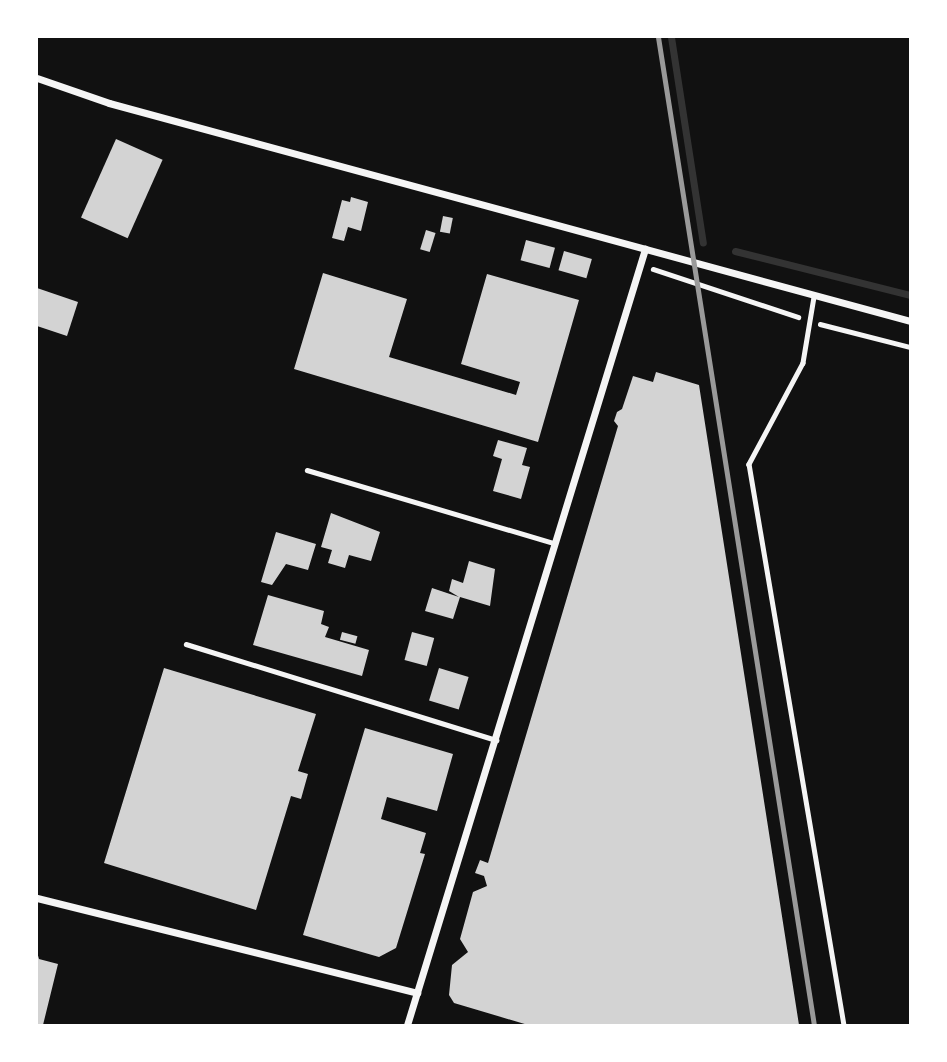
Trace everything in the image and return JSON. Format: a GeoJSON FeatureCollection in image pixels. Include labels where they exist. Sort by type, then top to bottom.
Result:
{"type":"FeatureCollection","features":[{"type":"Feature","properties":{"kind":"street"},"geometry":{"type":"LineString","coordinates":[[37,78],[109,103],[910,321]]}},
{"type":"Feature","properties":{"kind":"street"},"geometry":{"type":"LineString","coordinates":[[407,1025],[645,249]]}},
{"type":"Feature","properties":{"kind":"street"},"geometry":{"type":"LineString","coordinates":[[37,898],[417,993]]}},
{"type":"Feature","properties":{"kind":"lane"},"geometry":{"type":"LineString","coordinates":[[814,297],[803,363],[750,464],[844,1025]]}},
{"type":"Feature","properties":{"kind":"lane"},"geometry":{"type":"LineString","coordinates":[[307,470],[554,543]]}},
{"type":"Feature","properties":{"kind":"lane"},"geometry":{"type":"LineString","coordinates":[[186,644],[496,740]]}},
{"type":"Feature","properties":{"kind":"building"},"geometry":{"type":"Polygon","coordinates":[[[116,139],[163,160],[128,238],[81,218],[116,139]]]}},
{"type":"Feature","properties":{"kind":"building"},"geometry":{"type":"Polygon","coordinates":[[[351,197],[368,202],[361,231],[348,227],[344,241],[332,238],[342,200],[350,202],[351,197]]]}},
{"type":"Feature","properties":{"kind":"building"},"geometry":{"type":"Polygon","coordinates":[[[443,216],[453,218],[450,234],[440,232],[443,216]]]}},
{"type":"Feature","properties":{"kind":"building"},"geometry":{"type":"Polygon","coordinates":[[[426,230],[436,233],[430,252],[420,249],[426,230]]]}},
{"type":"Feature","properties":{"kind":"building"},"geometry":{"type":"Polygon","coordinates":[[[526,240],[555,248],[550,268],[521,260],[526,240]]]}},
{"type":"Feature","properties":{"kind":"building"},"geometry":{"type":"Polygon","coordinates":[[[564,251],[592,259],[586,278],[558,270],[564,251]]]}},
{"type":"Feature","properties":{"kind":"building"},"geometry":{"type":"Polygon","coordinates":[[[323,273],[407,299],[389,357],[516,395],[520,382],[461,364],[487,274],[579,300],[538,442],[294,369],[323,273]]]}},
{"type":"Feature","properties":{"kind":"building"},"geometry":{"type":"Polygon","coordinates":[[[37,288],[78,302],[67,336],[37,326],[37,288]]]}},
{"type":"Feature","properties":{"kind":"building"},"geometry":{"type":"Polygon","coordinates":[[[656,372],[699,385],[799,1025],[528,1025],[454,1003],[449,995],[452,965],[468,952],[460,939],[473,892],[487,886],[484,876],[475,873],[480,860],[488,863],[618,426],[614,421],[617,412],[622,409],[633,376],[653,382],[656,372]]]}},
{"type":"Feature","properties":{"kind":"building"},"geometry":{"type":"Polygon","coordinates":[[[498,440],[527,448],[522,465],[530,467],[521,499],[493,491],[502,459],[493,456],[498,440]]]}},
{"type":"Feature","properties":{"kind":"building"},"geometry":{"type":"Polygon","coordinates":[[[331,513],[380,532],[371,561],[349,555],[345,568],[328,563],[332,550],[321,547],[331,513]]]}},
{"type":"Feature","properties":{"kind":"building"},"geometry":{"type":"Polygon","coordinates":[[[276,532],[316,544],[308,570],[286,564],[272,585],[261,582],[276,532]]]}},
{"type":"Feature","properties":{"kind":"building"},"geometry":{"type":"Polygon","coordinates":[[[469,561],[495,569],[490,606],[460,597],[453,619],[425,611],[432,588],[459,597],[449,591],[452,579],[463,583],[469,561]]]}},
{"type":"Feature","properties":{"kind":"building"},"geometry":{"type":"Polygon","coordinates":[[[268,595],[324,611],[321,624],[329,627],[325,637],[369,650],[362,676],[253,645],[268,595]]]}},
{"type":"Feature","properties":{"kind":"building"},"geometry":{"type":"Polygon","coordinates":[[[342,632],[357,636],[355,644],[340,640],[342,632]]]}},
{"type":"Feature","properties":{"kind":"building"},"geometry":{"type":"Polygon","coordinates":[[[412,632],[434,638],[427,666],[404,660],[412,632]]]}},
{"type":"Feature","properties":{"kind":"building"},"geometry":{"type":"Polygon","coordinates":[[[164,668],[316,714],[298,771],[308,774],[301,799],[291,796],[256,910],[104,863],[164,668]]]}},
{"type":"Feature","properties":{"kind":"building"},"geometry":{"type":"Polygon","coordinates":[[[439,668],[469,677],[459,710],[429,701],[439,668]]]}},
{"type":"Feature","properties":{"kind":"building"},"geometry":{"type":"Polygon","coordinates":[[[365,728],[453,754],[437,811],[387,797],[381,819],[426,833],[420,853],[425,854],[396,948],[379,957],[303,935],[365,728]]]}},
{"type":"Feature","properties":{"kind":"building"},"geometry":{"type":"Polygon","coordinates":[[[37,952],[39,959],[58,964],[43,1025],[37,1025],[37,952]]]}},
{"type":"Feature","properties":{"kind":"waterway"},"geometry":{"type":"LineString","coordinates":[[671,37],[703,243]]}},
{"type":"Feature","properties":{"kind":"waterway"},"geometry":{"type":"LineString","coordinates":[[735,251],[910,295]]}},
{"type":"Feature","properties":{"kind":"railway"},"geometry":{"type":"LineString","coordinates":[[658,37],[814,1025]]}}]}
